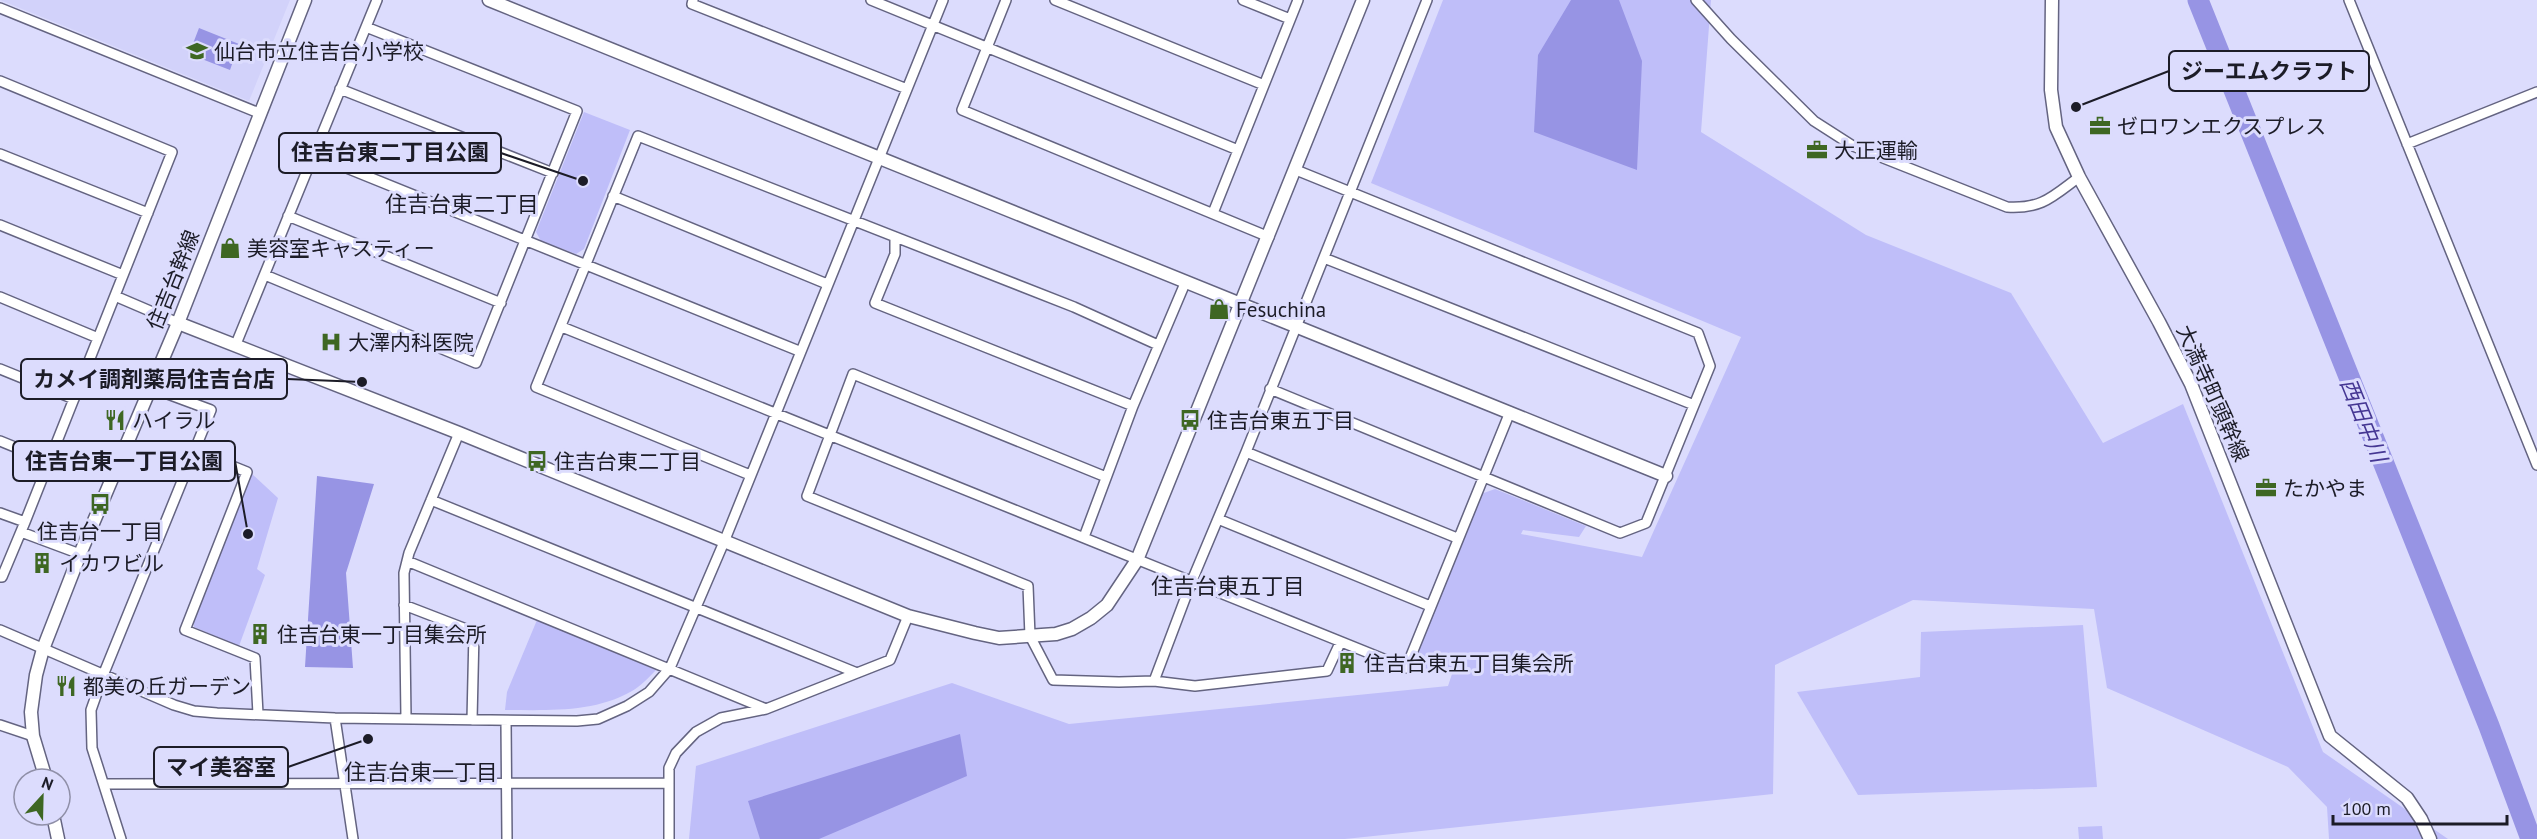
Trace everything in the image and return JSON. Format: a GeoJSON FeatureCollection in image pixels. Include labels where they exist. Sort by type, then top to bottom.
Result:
{"type":"FeatureCollection","features":[{"type":"Feature","properties":{"kind":"street","name":"住吉台幹線"},"geometry":{"type":"LineString","coordinates":[[42,767],[33,736],[32,712],[36,675],[43,649],[149,387],[178,323],[259,112],[305,0]]}},
{"type":"Feature","properties":{"kind":"street"},"geometry":{"type":"LineString","coordinates":[[236,344],[376,0]]}},
{"type":"Feature","properties":{"kind":"street"},"geometry":{"type":"LineString","coordinates":[[489,0],[1666,476]]}},
{"type":"Feature","properties":{"kind":"street"},"geometry":{"type":"LineString","coordinates":[[693,0],[692,3],[907,89]]}},
{"type":"Feature","properties":{"kind":"street"},"geometry":{"type":"LineString","coordinates":[[872,0],[1238,150]]}},
{"type":"Feature","properties":{"kind":"street"},"geometry":{"type":"LineString","coordinates":[[0,630],[104,672],[174,705],[194,711],[335,718],[506,721],[598,719],[627,706],[649,692],[670,668],[696,608],[944,0]]}},
{"type":"Feature","properties":{"kind":"street"},"geometry":{"type":"LineString","coordinates":[[1006,0],[962,110],[1269,237]]}},
{"type":"Feature","properties":{"kind":"street"},"geometry":{"type":"LineString","coordinates":[[1055,0],[1264,85]]}},
{"type":"Feature","properties":{"kind":"street"},"geometry":{"type":"LineString","coordinates":[[1243,0],[1290,19]]}},
{"type":"Feature","properties":{"kind":"street"},"geometry":{"type":"LineString","coordinates":[[1213,213],[1298,0]]}},
{"type":"Feature","properties":{"kind":"street"},"geometry":{"type":"LineString","coordinates":[[115,296],[908,616],[999,638],[1056,634],[1091,618],[1107,605],[1137,560],[1363,0]]}},
{"type":"Feature","properties":{"kind":"street"},"geometry":{"type":"LineString","coordinates":[[1154,681],[1191,583],[1246,452],[1427,0]]}},
{"type":"Feature","properties":{"kind":"street"},"geometry":{"type":"LineString","coordinates":[[1696,0],[1731,39],[1814,122],[1853,146],[2007,207],[2026,208],[2039,205],[2079,177]]}},
{"type":"Feature","properties":{"kind":"street","name":"大満寺町頭幹線"},"geometry":{"type":"LineString","coordinates":[[2052,0],[2051,90],[2056,127],[2079,177],[2191,384],[2330,736],[2407,798],[2421,819],[2430,839]]}},
{"type":"Feature","properties":{"kind":"street"},"geometry":{"type":"LineString","coordinates":[[2349,0],[2537,465]]}},
{"type":"Feature","properties":{"kind":"street"},"geometry":{"type":"LineString","coordinates":[[0,8],[259,112]]}},
{"type":"Feature","properties":{"kind":"street"},"geometry":{"type":"LineString","coordinates":[[265,275],[476,363],[527,242],[577,111],[366,27]]}},
{"type":"Feature","properties":{"kind":"street"},"geometry":{"type":"LineString","coordinates":[[0,81],[172,152],[23,527],[2,577],[0,577]]}},
{"type":"Feature","properties":{"kind":"street"},"geometry":{"type":"LineString","coordinates":[[340,89],[553,173]]}},
{"type":"Feature","properties":{"kind":"street"},"geometry":{"type":"LineString","coordinates":[[2407,144],[2537,92]]}},
{"type":"Feature","properties":{"kind":"street"},"geometry":{"type":"LineString","coordinates":[[750,475],[536,387],[638,136],[1074,307],[1158,345]]}},
{"type":"Feature","properties":{"kind":"street"},"geometry":{"type":"LineString","coordinates":[[0,154],[148,213]]}},
{"type":"Feature","properties":{"kind":"street"},"geometry":{"type":"LineString","coordinates":[[312,154],[799,351]]}},
{"type":"Feature","properties":{"kind":"street"},"geometry":{"type":"LineString","coordinates":[[1270,389],[1620,533],[1646,523],[1710,366],[1698,333],[1350,194],[1296,170]]}},
{"type":"Feature","properties":{"kind":"street"},"geometry":{"type":"LineString","coordinates":[[613,196],[827,284]]}},
{"type":"Feature","properties":{"kind":"street"},"geometry":{"type":"LineString","coordinates":[[288,216],[501,303]]}},
{"type":"Feature","properties":{"kind":"street"},"geometry":{"type":"LineString","coordinates":[[0,225],[123,275]]}},
{"type":"Feature","properties":{"kind":"street"},"geometry":{"type":"LineString","coordinates":[[895,237],[895,254],[875,303],[1133,406]]}},
{"type":"Feature","properties":{"kind":"street"},"geometry":{"type":"LineString","coordinates":[[1324,258],[1694,405]]}},
{"type":"Feature","properties":{"kind":"street"},"geometry":{"type":"LineString","coordinates":[[1084,537],[1133,406],[1186,281]]}},
{"type":"Feature","properties":{"kind":"street"},"geometry":{"type":"LineString","coordinates":[[0,297],[99,338]]}},
{"type":"Feature","properties":{"kind":"street"},"geometry":{"type":"LineString","coordinates":[[562,327],[1406,668],[1510,412]]}},
{"type":"Feature","properties":{"kind":"street"},"geometry":{"type":"LineString","coordinates":[[0,369],[74,399]]}},
{"type":"Feature","properties":{"kind":"street"},"geometry":{"type":"LineString","coordinates":[[1106,477],[854,374],[828,435],[807,496],[1028,586],[1030,636],[1053,680],[1154,681],[1195,686],[1327,671],[1340,643]]}},
{"type":"Feature","properties":{"kind":"street"},"geometry":{"type":"LineString","coordinates":[[121,839],[92,748],[91,710],[104,672],[211,410],[149,387]]}},
{"type":"Feature","properties":{"kind":"street"},"geometry":{"type":"LineString","coordinates":[[406,718],[404,573],[430,500],[459,433]]}},
{"type":"Feature","properties":{"kind":"street"},"geometry":{"type":"LineString","coordinates":[[0,441],[49,461]]}},
{"type":"Feature","properties":{"kind":"street"},"geometry":{"type":"LineString","coordinates":[[195,450],[247,472],[185,630],[255,658],[258,714]]}},
{"type":"Feature","properties":{"kind":"street"},"geometry":{"type":"LineString","coordinates":[[1246,452],[1457,538]]}},
{"type":"Feature","properties":{"kind":"street"},"geometry":{"type":"LineString","coordinates":[[430,500],[857,673]]}},
{"type":"Feature","properties":{"kind":"street"},"geometry":{"type":"LineString","coordinates":[[0,513],[80,555]]}},
{"type":"Feature","properties":{"kind":"street"},"geometry":{"type":"LineString","coordinates":[[1218,519],[1430,606]]}},
{"type":"Feature","properties":{"kind":"street"},"geometry":{"type":"LineString","coordinates":[[407,561],[766,709]]}},
{"type":"Feature","properties":{"kind":"street"},"geometry":{"type":"LineString","coordinates":[[404,605],[474,632],[472,720]]}},
{"type":"Feature","properties":{"kind":"street"},"geometry":{"type":"LineString","coordinates":[[669,839],[671,760],[696,732],[722,718],[766,709],[890,660],[908,616]]}},
{"type":"Feature","properties":{"kind":"street"},"geometry":{"type":"LineString","coordinates":[[335,718],[353,839]]}},
{"type":"Feature","properties":{"kind":"street"},"geometry":{"type":"LineString","coordinates":[[506,721],[507,839]]}},
{"type":"Feature","properties":{"kind":"street"},"geometry":{"type":"LineString","coordinates":[[0,724],[33,736]]}},
{"type":"Feature","properties":{"kind":"street"},"geometry":{"type":"LineString","coordinates":[[104,784],[669,783]]}},
{"type":"Feature","properties":{"kind":"shaded area","name":"仙台市立住吉台小学校"},"geometry":{"type":"Polygon","coordinates":[[[0,0],[290,0],[249,101],[0,0]]]}},
{"type":"Feature","properties":{"kind":"shaded area"},"geometry":{"type":"Polygon","coordinates":[[[1443,0],[1711,0],[1701,132],[1866,235],[2011,293],[2103,443],[2183,404],[2323,752],[2448,839],[2329,839],[2327,807],[2288,767],[2107,688],[2094,609],[1913,600],[1775,665],[1773,794],[1345,839],[689,839],[696,766],[952,683],[1069,724],[1448,686],[1455,665],[1447,672],[1407,674],[1481,494],[1495,489],[1586,526],[1579,537],[1523,530],[1521,534],[1642,557],[1741,337],[1371,183],[1443,0]]]}},
{"type":"Feature","properties":{"kind":"shaded area"},"geometry":{"type":"Polygon","coordinates":[[[1571,0],[1619,0],[1642,61],[1637,170],[1534,132],[1538,55],[1571,0]]]}},
{"type":"Feature","properties":{"kind":"shaded area"},"geometry":{"type":"Polygon","coordinates":[[[199,28],[239,44],[230,70],[189,54],[199,28]]]}},
{"type":"Feature","properties":{"kind":"shaded area"},"geometry":{"type":"Polygon","coordinates":[[[584,112],[630,130],[584,249],[576,254],[541,241],[536,232],[584,112]]]}},
{"type":"Feature","properties":{"kind":"shaded area"},"geometry":{"type":"Polygon","coordinates":[[[252,474],[278,498],[257,569],[265,575],[239,646],[194,627],[194,619],[252,474]]]}},
{"type":"Feature","properties":{"kind":"shaded area"},"geometry":{"type":"Polygon","coordinates":[[[317,476],[374,484],[346,573],[353,668],[305,667],[317,476]]]}},
{"type":"Feature","properties":{"kind":"shaded area"},"geometry":{"type":"Polygon","coordinates":[[[537,620],[656,670],[635,689],[602,703],[570,709],[505,710],[507,692],[537,620]]]}},
{"type":"Feature","properties":{"kind":"shaded area"},"geometry":{"type":"Polygon","coordinates":[[[2083,625],[2097,787],[1858,795],[1797,692],[1920,677],[1921,632],[2083,625]]]}},
{"type":"Feature","properties":{"kind":"shaded area"},"geometry":{"type":"Polygon","coordinates":[[[960,734],[967,776],[819,839],[760,839],[748,801],[960,734]]]}},
{"type":"Feature","properties":{"kind":"shaded area"},"geometry":{"type":"Polygon","coordinates":[[[2102,826],[2103,839],[2079,839],[2078,827],[2102,826]]]}},
{"type":"Feature","properties":{"kind":"waterway","name":"西田中川"},"geometry":{"type":"LineString","coordinates":[[2198,0],[2489,726],[2531,839]]}},
{"type":"Feature","properties":{"kind":"place","name":"仙台市立住吉台小学校"},"geometry":{"type":"Point","coordinates":[197,51]}},
{"type":"Feature","properties":{"kind":"place","name":"ジーエムクラフト"},"geometry":{"type":"Point","coordinates":[2076,107]}},
{"type":"Feature","properties":{"kind":"place","name":"ゼロワンエクスプレス"},"geometry":{"type":"Point","coordinates":[2100,126]}},
{"type":"Feature","properties":{"kind":"place","name":"大正運輸"},"geometry":{"type":"Point","coordinates":[1817,150]}},
{"type":"Feature","properties":{"kind":"place","name":"住吉台東二丁目公園"},"geometry":{"type":"Point","coordinates":[583,181]}},
{"type":"Feature","properties":{"kind":"place","name":"美容室キャスティー"},"geometry":{"type":"Point","coordinates":[230,248]}},
{"type":"Feature","properties":{"kind":"place","name":"Fesuchina"},"geometry":{"type":"Point","coordinates":[1219,309]}},
{"type":"Feature","properties":{"kind":"place","name":"大澤内科医院"},"geometry":{"type":"Point","coordinates":[331,342]}},
{"type":"Feature","properties":{"kind":"place","name":"カメイ調剤薬局住吉台店"},"geometry":{"type":"Point","coordinates":[362,382]}},
{"type":"Feature","properties":{"kind":"place","name":"ハイラル"},"geometry":{"type":"Point","coordinates":[115,420]}},
{"type":"Feature","properties":{"kind":"place","name":"住吉台東五丁目"},"geometry":{"type":"Point","coordinates":[1190,420]}},
{"type":"Feature","properties":{"kind":"place","name":"住吉台東二丁目"},"geometry":{"type":"Point","coordinates":[537,461]}},
{"type":"Feature","properties":{"kind":"place","name":"たかやま"},"geometry":{"type":"Point","coordinates":[2266,488]}},
{"type":"Feature","properties":{"kind":"place","name":"住吉台一丁目"},"geometry":{"type":"Point","coordinates":[100,504]}},
{"type":"Feature","properties":{"kind":"place","name":"住吉台東一丁目公園"},"geometry":{"type":"Point","coordinates":[248,534]}},
{"type":"Feature","properties":{"kind":"place","name":"イカワビル"},"geometry":{"type":"Point","coordinates":[42,563]}},
{"type":"Feature","properties":{"kind":"place","name":"住吉台東一丁目集会所"},"geometry":{"type":"Point","coordinates":[260,634]}},
{"type":"Feature","properties":{"kind":"place","name":"住吉台東五丁目集会所"},"geometry":{"type":"Point","coordinates":[1347,663]}},
{"type":"Feature","properties":{"kind":"place","name":"都美の丘ガーデン"},"geometry":{"type":"Point","coordinates":[66,686]}},
{"type":"Feature","properties":{"kind":"place","name":"マイ美容室"},"geometry":{"type":"Point","coordinates":[368,739]}},
{"type":"Feature","properties":{"kind":"district","name":"住吉台東二丁目"},"geometry":{"type":"Point","coordinates":[462,204]}},
{"type":"Feature","properties":{"kind":"district","name":"住吉台東五丁目"},"geometry":{"type":"Point","coordinates":[1228,586]}},
{"type":"Feature","properties":{"kind":"district","name":"住吉台東一丁目"},"geometry":{"type":"Point","coordinates":[421,772]}}]}
